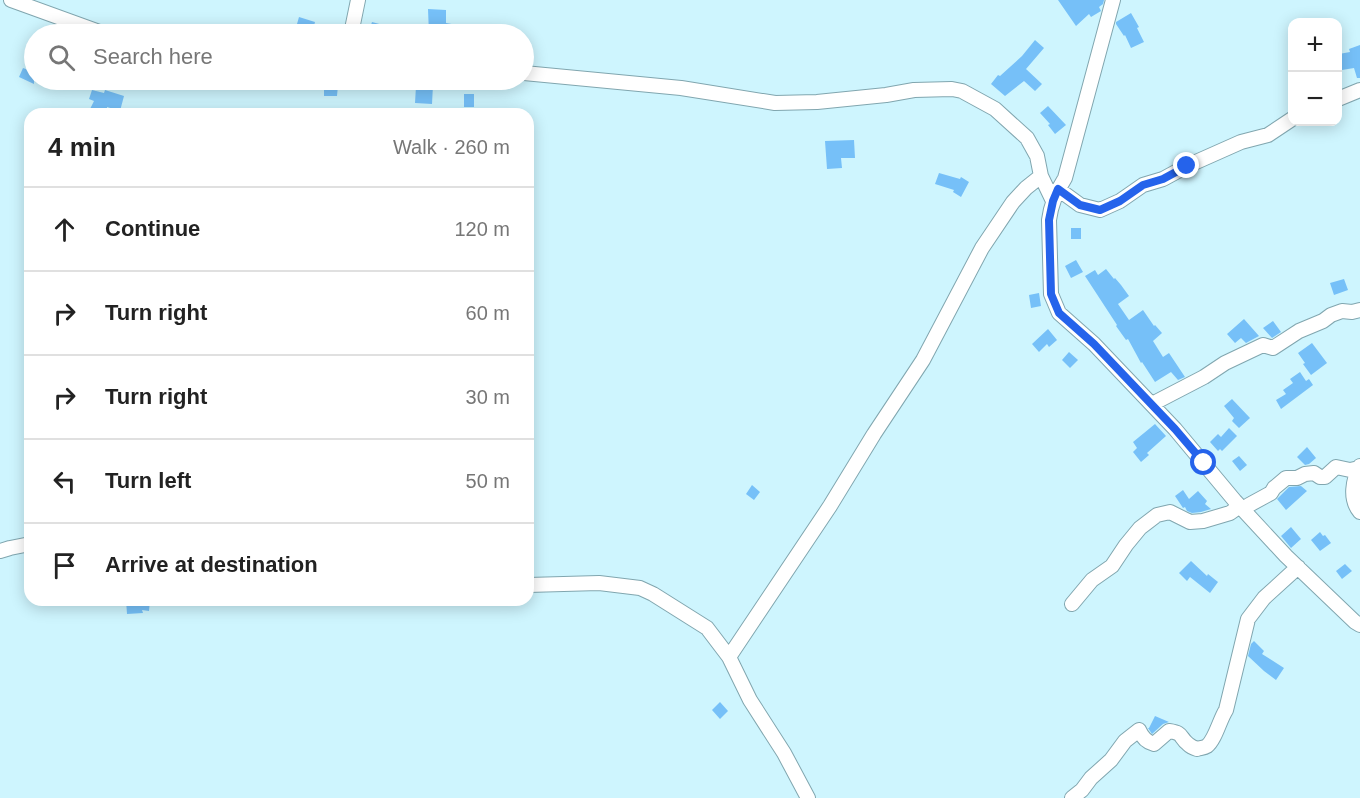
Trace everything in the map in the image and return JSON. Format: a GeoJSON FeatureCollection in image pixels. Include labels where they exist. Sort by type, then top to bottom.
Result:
{"type":"FeatureCollection","features":[{"type":"Feature","properties":{"kind":"street"},"geometry":{"type":"LineString","coordinates":[[12,0],[78,24]]}},
{"type":"Feature","properties":{"kind":"street"},"geometry":{"type":"LineString","coordinates":[[353,24],[358,0]]}},
{"type":"Feature","properties":{"kind":"street"},"geometry":{"type":"LineString","coordinates":[[1113,0],[1065,178],[1055,195],[1049,220],[1051,294],[1059,313],[1094,344],[1152,404],[1242,508],[1298,567],[1358,623]]}},
{"type":"Feature","properties":{"kind":"street"},"geometry":{"type":"LineString","coordinates":[[534,74],[681,88],[775,103],[817,102],[914,90],[962,91],[995,109],[1027,138],[1037,156],[1041,176],[1055,195],[1100,210],[1120,201],[1143,185],[1163,179],[1241,142],[1268,135],[1288,122]]}},
{"type":"Feature","properties":{"kind":"street"},"geometry":{"type":"LineString","coordinates":[[1342,97],[1360,90]]}},
{"type":"Feature","properties":{"kind":"street"},"geometry":{"type":"LineString","coordinates":[[729,657],[830,506],[923,360],[982,248],[1013,202],[1041,176]]}},
{"type":"Feature","properties":{"kind":"street"},"geometry":{"type":"LineString","coordinates":[[1152,404],[1204,377],[1225,363],[1263,345],[1273,348],[1299,331],[1331,315],[1342,311],[1360,310]]}},
{"type":"Feature","properties":{"kind":"street"},"geometry":{"type":"LineString","coordinates":[[1072,604],[1092,580],[1112,566],[1132,536],[1157,515],[1170,512],[1190,522],[1203,521],[1230,513],[1271,493],[1286,478],[1297,478],[1314,473],[1325,477],[1336,467],[1350,470],[1359,467]]}},
{"type":"Feature","properties":{"kind":"street"},"geometry":{"type":"LineString","coordinates":[[1359,467],[1352,486],[1356,507],[1360,512]]}},
{"type":"Feature","properties":{"kind":"street"},"geometry":{"type":"LineString","coordinates":[[0,551],[24,545]]}},
{"type":"Feature","properties":{"kind":"street"},"geometry":{"type":"LineString","coordinates":[[1072,798],[1138,730],[1148,743],[1154,744],[1169,730],[1182,735],[1187,744],[1197,749],[1207,746],[1226,710],[1248,619],[1264,598],[1298,567]]}},
{"type":"Feature","properties":{"kind":"street"},"geometry":{"type":"LineString","coordinates":[[534,585],[599,583],[640,588],[707,628],[729,657],[750,700],[784,753],[808,798]]}},
{"type":"Feature","properties":{"kind":"building"},"geometry":{"type":"Polygon","coordinates":[[[1058,0],[1104,0],[1099,7],[1101,11],[1091,17],[1089,14],[1076,26],[1058,0]]]}},
{"type":"Feature","properties":{"kind":"building"},"geometry":{"type":"Polygon","coordinates":[[[428,9],[446,10],[446,23],[452,24],[429,24],[428,9]]]}},
{"type":"Feature","properties":{"kind":"building"},"geometry":{"type":"Polygon","coordinates":[[[1131,13],[1144,42],[1131,48],[1116,22],[1131,13]]]}},
{"type":"Feature","properties":{"kind":"building"},"geometry":{"type":"Polygon","coordinates":[[[299,17],[315,22],[314,24],[297,24],[299,17]]]}},
{"type":"Feature","properties":{"kind":"building"},"geometry":{"type":"Polygon","coordinates":[[[1035,40],[1044,48],[1026,69],[1042,84],[1035,91],[1024,81],[1005,96],[991,84],[998,75],[1000,76],[1022,56],[1035,40]]]}},
{"type":"Feature","properties":{"kind":"building"},"geometry":{"type":"Polygon","coordinates":[[[1360,45],[1360,78],[1357,78],[1354,68],[1342,70],[1342,53],[1350,52],[1349,49],[1360,45]]]}},
{"type":"Feature","properties":{"kind":"building"},"geometry":{"type":"Polygon","coordinates":[[[23,68],[24,68],[24,79],[19,77],[23,68]]]}},
{"type":"Feature","properties":{"kind":"building"},"geometry":{"type":"Polygon","coordinates":[[[92,90],[104,93],[105,90],[124,96],[121,108],[90,108],[94,101],[89,99],[92,90]]]}},
{"type":"Feature","properties":{"kind":"building"},"geometry":{"type":"Polygon","coordinates":[[[324,90],[338,90],[337,96],[324,96],[324,90]]]}},
{"type":"Feature","properties":{"kind":"building"},"geometry":{"type":"Polygon","coordinates":[[[416,90],[433,90],[432,104],[415,103],[416,90]]]}},
{"type":"Feature","properties":{"kind":"building"},"geometry":{"type":"Polygon","coordinates":[[[464,94],[474,94],[474,107],[464,107],[464,94]]]}},
{"type":"Feature","properties":{"kind":"building"},"geometry":{"type":"Polygon","coordinates":[[[1048,106],[1066,125],[1055,134],[1040,113],[1048,106]]]}},
{"type":"Feature","properties":{"kind":"building"},"geometry":{"type":"Polygon","coordinates":[[[854,140],[855,158],[841,158],[842,168],[827,169],[825,141],[854,140]]]}},
{"type":"Feature","properties":{"kind":"building"},"geometry":{"type":"Polygon","coordinates":[[[939,173],[960,179],[961,177],[969,182],[961,197],[953,192],[954,190],[935,184],[939,173]]]}},
{"type":"Feature","properties":{"kind":"building"},"geometry":{"type":"Polygon","coordinates":[[[1071,228],[1081,228],[1081,239],[1071,239],[1071,228]]]}},
{"type":"Feature","properties":{"kind":"building"},"geometry":{"type":"Polygon","coordinates":[[[1076,260],[1083,272],[1071,278],[1065,266],[1076,260]]]}},
{"type":"Feature","properties":{"kind":"building"},"geometry":{"type":"Polygon","coordinates":[[[1106,269],[1129,296],[1118,304],[1129,320],[1143,310],[1162,333],[1153,341],[1163,357],[1169,353],[1185,377],[1178,380],[1171,372],[1155,382],[1141,363],[1128,339],[1126,340],[1116,326],[1085,276],[1095,270],[1098,275],[1106,269]]]}},
{"type":"Feature","properties":{"kind":"building"},"geometry":{"type":"Polygon","coordinates":[[[1344,279],[1348,290],[1334,295],[1330,283],[1344,279]]]}},
{"type":"Feature","properties":{"kind":"building"},"geometry":{"type":"Polygon","coordinates":[[[1039,293],[1041,306],[1031,308],[1029,295],[1039,293]]]}},
{"type":"Feature","properties":{"kind":"building"},"geometry":{"type":"Polygon","coordinates":[[[1244,319],[1259,336],[1246,343],[1241,338],[1235,343],[1227,334],[1244,319]]]}},
{"type":"Feature","properties":{"kind":"building"},"geometry":{"type":"Polygon","coordinates":[[[1273,321],[1281,332],[1272,338],[1263,328],[1273,321]]]}},
{"type":"Feature","properties":{"kind":"building"},"geometry":{"type":"Polygon","coordinates":[[[1048,329],[1057,340],[1049,347],[1047,344],[1039,352],[1032,344],[1048,329]]]}},
{"type":"Feature","properties":{"kind":"building"},"geometry":{"type":"Polygon","coordinates":[[[1312,343],[1327,363],[1311,375],[1298,353],[1312,343]]]}},
{"type":"Feature","properties":{"kind":"building"},"geometry":{"type":"Polygon","coordinates":[[[1069,352],[1078,360],[1070,368],[1062,360],[1069,352]]]}},
{"type":"Feature","properties":{"kind":"building"},"geometry":{"type":"Polygon","coordinates":[[[1300,372],[1306,381],[1309,379],[1313,385],[1281,409],[1276,400],[1286,394],[1283,390],[1293,383],[1290,379],[1300,372]]]}},
{"type":"Feature","properties":{"kind":"building"},"geometry":{"type":"Polygon","coordinates":[[[1232,399],[1250,418],[1239,428],[1232,421],[1234,418],[1224,406],[1232,399]]]}},
{"type":"Feature","properties":{"kind":"building"},"geometry":{"type":"Polygon","coordinates":[[[1155,424],[1166,436],[1147,453],[1149,455],[1141,462],[1133,452],[1137,448],[1133,442],[1155,424]]]}},
{"type":"Feature","properties":{"kind":"building"},"geometry":{"type":"Polygon","coordinates":[[[1229,428],[1237,436],[1222,451],[1220,449],[1218,451],[1210,442],[1218,434],[1221,437],[1229,428]]]}},
{"type":"Feature","properties":{"kind":"building"},"geometry":{"type":"Polygon","coordinates":[[[1307,447],[1316,458],[1305,465],[1297,457],[1307,447]]]}},
{"type":"Feature","properties":{"kind":"building"},"geometry":{"type":"Polygon","coordinates":[[[1239,456],[1247,465],[1240,471],[1232,461],[1239,456]]]}},
{"type":"Feature","properties":{"kind":"building"},"geometry":{"type":"Polygon","coordinates":[[[752,485],[760,492],[754,500],[746,494],[752,485]]]}},
{"type":"Feature","properties":{"kind":"building"},"geometry":{"type":"Polygon","coordinates":[[[1301,486],[1307,491],[1286,510],[1277,499],[1289,487],[1301,486]]]}},
{"type":"Feature","properties":{"kind":"building"},"geometry":{"type":"Polygon","coordinates":[[[1183,490],[1189,499],[1198,491],[1207,501],[1205,504],[1211,509],[1192,513],[1187,511],[1175,496],[1183,490]]]}},
{"type":"Feature","properties":{"kind":"building"},"geometry":{"type":"Polygon","coordinates":[[[1291,527],[1301,539],[1291,548],[1281,536],[1291,527]]]}},
{"type":"Feature","properties":{"kind":"building"},"geometry":{"type":"Polygon","coordinates":[[[1320,532],[1331,543],[1320,551],[1311,540],[1320,532]]]}},
{"type":"Feature","properties":{"kind":"building"},"geometry":{"type":"Polygon","coordinates":[[[1191,561],[1207,576],[1208,574],[1218,582],[1210,593],[1190,577],[1187,581],[1179,573],[1191,561]]]}},
{"type":"Feature","properties":{"kind":"building"},"geometry":{"type":"Polygon","coordinates":[[[1345,564],[1352,571],[1342,579],[1336,571],[1345,564]]]}},
{"type":"Feature","properties":{"kind":"building"},"geometry":{"type":"Polygon","coordinates":[[[126,606],[149,606],[149,611],[142,610],[143,613],[127,614],[126,606]]]}},
{"type":"Feature","properties":{"kind":"building"},"geometry":{"type":"Polygon","coordinates":[[[1254,641],[1264,651],[1262,654],[1284,668],[1276,680],[1248,656],[1254,641]]]}},
{"type":"Feature","properties":{"kind":"building"},"geometry":{"type":"Polygon","coordinates":[[[720,702],[728,711],[720,719],[712,710],[720,702]]]}},
{"type":"Feature","properties":{"kind":"building"},"geometry":{"type":"Polygon","coordinates":[[[1155,716],[1169,722],[1163,724],[1152,734],[1148,728],[1155,716]]]}},
{"type":"Feature","properties":{"kind":"route"},"geometry":{"type":"LineString","coordinates":[[1187,166],[1163,179],[1143,185],[1120,201],[1100,210],[1080,205],[1058,189],[1049,220],[1051,294],[1059,313],[1094,344],[1204,463]]}}]}
